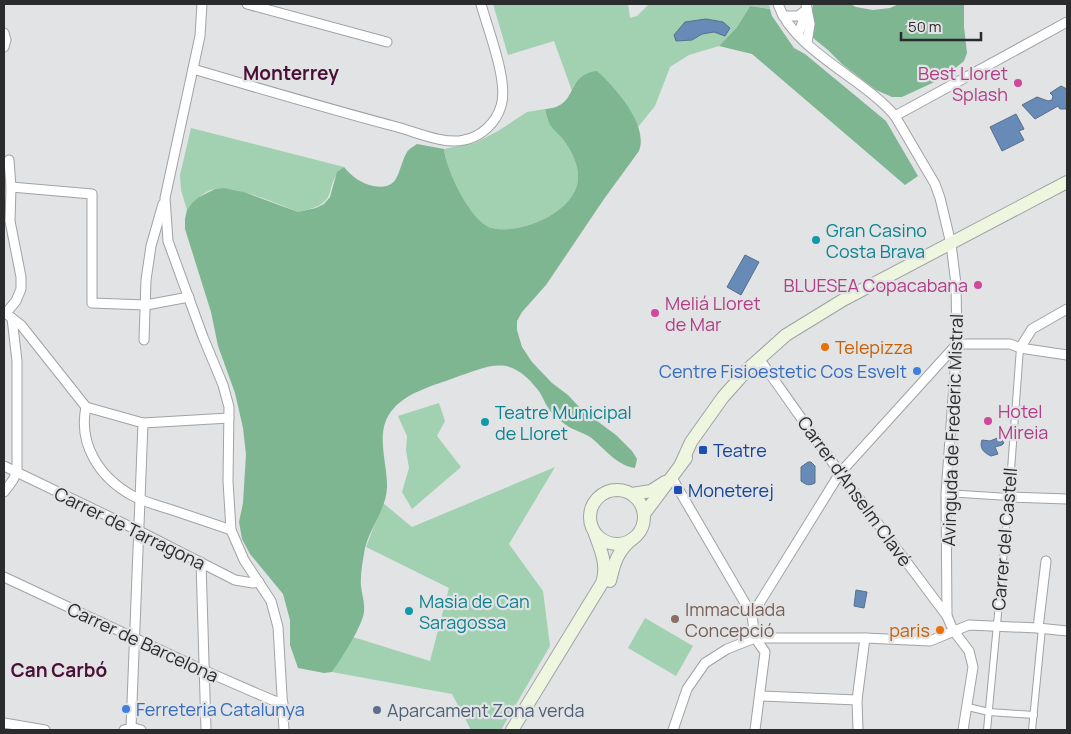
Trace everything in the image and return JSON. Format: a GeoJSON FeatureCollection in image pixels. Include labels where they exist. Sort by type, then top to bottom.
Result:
{"type":"FeatureCollection","features":[{"type":"Feature","properties":{"kind":"main road"},"geometry":{"type":"LineString","coordinates":[[522,730],[607,589],[618,553],[641,529],[644,514],[672,478],[691,442],[713,410],[748,369],[772,346],[822,311],[1067,182]]}},
{"type":"Feature","properties":{"kind":"main road"},"geometry":{"type":"LineString","coordinates":[[681,464],[697,446],[735,395],[764,364],[797,337],[937,256],[951,244]]}},
{"type":"Feature","properties":{"kind":"main road"},"geometry":{"type":"LineString","coordinates":[[632,494],[652,491],[672,478]]}},
{"type":"Feature","properties":{"kind":"main road"},"geometry":{"type":"LineString","coordinates":[[512,730],[602,583],[604,566],[601,549],[590,524],[589,512],[594,501],[598,496],[607,491],[619,489],[632,494],[638,500],[644,514]]}},
{"type":"Feature","properties":{"kind":"main road"},"geometry":{"type":"LineString","coordinates":[[595,534],[609,543],[622,543],[631,540]]}},
{"type":"Feature","properties":{"kind":"street"},"geometry":{"type":"LineString","coordinates":[[144,340],[146,280],[151,246],[165,198],[200,36],[202,4]]}},
{"type":"Feature","properties":{"kind":"street"},"geometry":{"type":"LineString","coordinates":[[247,4],[387,42]]}},
{"type":"Feature","properties":{"kind":"street"},"geometry":{"type":"LineString","coordinates":[[193,69],[447,141],[463,141],[480,135],[492,123],[501,108],[504,94],[502,78],[481,4]]}},
{"type":"Feature","properties":{"kind":"street","name":"Avinguda de Frederic Mistral"},"geometry":{"type":"LineString","coordinates":[[778,4],[783,16],[798,36],[888,108],[895,116],[938,191],[943,204],[956,284],[958,344],[946,493],[948,616]]}},
{"type":"Feature","properties":{"kind":"street"},"geometry":{"type":"LineString","coordinates":[[783,16],[798,16],[807,6]]}},
{"type":"Feature","properties":{"kind":"street"},"geometry":{"type":"LineString","coordinates":[[798,36],[807,6]]}},
{"type":"Feature","properties":{"kind":"street"},"geometry":{"type":"LineString","coordinates":[[806,43],[810,24],[807,6]]}},
{"type":"Feature","properties":{"kind":"street"},"geometry":{"type":"LineString","coordinates":[[895,116],[1067,22]]}},
{"type":"Feature","properties":{"kind":"street"},"geometry":{"type":"LineString","coordinates":[[4,33],[6,40],[4,47]]}},
{"type":"Feature","properties":{"kind":"street"},"geometry":{"type":"LineString","coordinates":[[4,492],[17,472],[17,361],[7,314],[16,301],[21,289],[21,277],[10,221],[11,187],[9,160]]}},
{"type":"Feature","properties":{"kind":"street"},"geometry":{"type":"LineString","coordinates":[[11,187],[92,194],[92,303],[146,305],[189,297]]}},
{"type":"Feature","properties":{"kind":"street"},"geometry":{"type":"LineString","coordinates":[[165,198],[168,241],[209,353],[223,385],[229,407],[228,481],[231,530],[244,560],[267,594],[276,613],[284,730]]}},
{"type":"Feature","properties":{"kind":"street"},"geometry":{"type":"LineString","coordinates":[[1020,348],[1032,329],[1067,309]]}},
{"type":"Feature","properties":{"kind":"street"},"geometry":{"type":"LineString","coordinates":[[7,314],[21,325],[86,407],[144,423],[230,418]]}},
{"type":"Feature","properties":{"kind":"street"},"geometry":{"type":"LineString","coordinates":[[752,615],[840,473],[958,344],[1010,344],[1020,348],[1067,355]]}},
{"type":"Feature","properties":{"kind":"street","name":"Carrer del Castell"},"geometry":{"type":"LineString","coordinates":[[987,730],[1009,497],[1020,348]]}},
{"type":"Feature","properties":{"kind":"street","name":"Carrer d'Anselm Clavé"},"geometry":{"type":"LineString","coordinates":[[764,364],[840,473],[948,616]]}},
{"type":"Feature","properties":{"kind":"street"},"geometry":{"type":"LineString","coordinates":[[86,407],[84,429],[86,443],[92,458],[119,486],[141,499],[231,530]]}},
{"type":"Feature","properties":{"kind":"street"},"geometry":{"type":"LineString","coordinates":[[141,730],[128,729],[144,423]]}},
{"type":"Feature","properties":{"kind":"street","name":"Carrer de Tarragona"},"geometry":{"type":"LineString","coordinates":[[4,466],[235,580],[259,582]]}},
{"type":"Feature","properties":{"kind":"street"},"geometry":{"type":"LineString","coordinates":[[672,478],[752,615],[755,638],[764,652],[760,696],[754,730]]}},
{"type":"Feature","properties":{"kind":"street"},"geometry":{"type":"LineString","coordinates":[[946,493],[1067,500]]}},
{"type":"Feature","properties":{"kind":"street"},"geometry":{"type":"LineString","coordinates":[[1032,730],[1046,561]]}},
{"type":"Feature","properties":{"kind":"street"},"geometry":{"type":"LineString","coordinates":[[201,562],[206,730]]}},
{"type":"Feature","properties":{"kind":"street","name":"Carrer de Barcelona"},"geometry":{"type":"LineString","coordinates":[[4,577],[203,670],[283,703]]}},
{"type":"Feature","properties":{"kind":"street"},"geometry":{"type":"LineString","coordinates":[[948,616],[953,630],[969,651],[973,667],[963,730]]}},
{"type":"Feature","properties":{"kind":"street"},"geometry":{"type":"LineString","coordinates":[[673,730],[687,688],[705,663],[727,649],[755,638],[865,638],[930,641],[953,630],[970,625],[1067,631]]}},
{"type":"Feature","properties":{"kind":"street"},"geometry":{"type":"LineString","coordinates":[[858,730],[857,700],[865,638]]}},
{"type":"Feature","properties":{"kind":"street"},"geometry":{"type":"LineString","coordinates":[[760,696],[857,700]]}},
{"type":"Feature","properties":{"kind":"street"},"geometry":{"type":"LineString","coordinates":[[968,707],[988,712],[1034,715]]}},
{"type":"Feature","properties":{"kind":"street"},"geometry":{"type":"LineString","coordinates":[[4,723],[45,730]]}},
{"type":"Feature","properties":{"kind":"green space"},"geometry":{"type":"Polygon","coordinates":[[[493,4],[628,4],[630,18],[637,16],[649,4],[769,4],[770,9],[750,6],[737,27],[719,46],[689,55],[670,67],[655,106],[638,127],[626,104],[609,83],[575,84],[572,91],[554,41],[508,55],[493,4]]]}},
{"type":"Feature","properties":{"kind":"green space"},"geometry":{"type":"Polygon","coordinates":[[[813,4],[850,4],[873,10],[890,8],[899,4],[964,4],[967,53],[964,61],[943,78],[902,97],[892,97],[876,90],[842,64],[812,37],[813,4]]]}},
{"type":"Feature","properties":{"kind":"green space"},"geometry":{"type":"Polygon","coordinates":[[[750,6],[770,9],[772,16],[794,48],[805,54],[886,121],[918,176],[905,185],[752,54],[719,46],[737,27],[750,6]]]}},
{"type":"Feature","properties":{"kind":"green space"},"geometry":{"type":"Polygon","coordinates":[[[597,71],[621,96],[635,118],[641,141],[639,151],[546,285],[522,312],[517,321],[517,330],[522,347],[532,362],[581,409],[616,435],[632,451],[637,459],[635,468],[618,461],[592,439],[563,423],[551,412],[538,390],[528,378],[509,367],[499,366],[478,370],[414,393],[394,408],[384,426],[383,447],[387,478],[386,496],[365,548],[361,581],[364,612],[359,626],[351,643],[332,672],[324,673],[298,668],[290,645],[290,620],[283,594],[250,554],[242,539],[239,522],[243,503],[246,454],[243,428],[235,393],[218,346],[211,312],[185,229],[187,210],[199,197],[215,189],[224,188],[244,192],[298,212],[316,208],[324,204],[330,197],[337,172],[344,167],[350,174],[369,185],[382,187],[393,183],[407,152],[417,144],[444,149],[449,169],[461,194],[468,206],[484,224],[492,228],[504,229],[532,224],[559,210],[569,200],[576,189],[578,176],[573,156],[565,142],[550,125],[545,109],[556,107],[563,103],[580,78],[597,71]]]}},
{"type":"Feature","properties":{"kind":"green space"},"geometry":{"type":"Polygon","coordinates":[[[545,109],[549,123],[563,139],[575,159],[578,170],[576,189],[559,210],[546,218],[518,228],[492,228],[484,224],[468,206],[449,169],[444,149],[475,143],[527,112],[545,109]]]}},
{"type":"Feature","properties":{"kind":"green space"},"geometry":{"type":"Polygon","coordinates":[[[191,128],[344,167],[337,174],[330,194],[322,204],[298,212],[245,192],[223,189],[211,190],[203,194],[187,210],[181,190],[180,175],[191,128]]]}},
{"type":"Feature","properties":{"kind":"green space"},"geometry":{"type":"Polygon","coordinates":[[[439,403],[445,421],[437,436],[461,467],[412,509],[402,492],[409,468],[406,450],[407,436],[398,416],[439,403]]]}},
{"type":"Feature","properties":{"kind":"green space"},"geometry":{"type":"Polygon","coordinates":[[[555,467],[509,544],[543,591],[550,646],[501,730],[471,730],[452,694],[332,672],[353,637],[430,661],[449,588],[366,547],[383,503],[412,527],[555,467]]]}},
{"type":"Feature","properties":{"kind":"green space"},"geometry":{"type":"Polygon","coordinates":[[[645,618],[693,646],[676,676],[628,648],[645,618]]]}},
{"type":"Feature","properties":{"kind":"water"},"geometry":{"type":"Polygon","coordinates":[[[706,19],[723,22],[730,28],[725,36],[714,32],[702,34],[692,40],[676,41],[674,35],[685,22],[706,19]]]}},
{"type":"Feature","properties":{"kind":"water"},"geometry":{"type":"Polygon","coordinates":[[[1061,86],[1067,89],[1067,109],[1060,109],[1058,106],[1035,119],[1022,105],[1037,97],[1048,101],[1052,100],[1053,96],[1050,93],[1061,86]]]}},
{"type":"Feature","properties":{"kind":"water"},"geometry":{"type":"Polygon","coordinates":[[[1016,114],[1024,129],[1019,131],[1024,140],[1002,151],[990,127],[1016,114]]]}},
{"type":"Feature","properties":{"kind":"water"},"geometry":{"type":"Polygon","coordinates":[[[745,255],[759,262],[741,295],[727,287],[745,255]]]}},
{"type":"Feature","properties":{"kind":"water"},"geometry":{"type":"Polygon","coordinates":[[[1000,437],[1004,443],[995,447],[998,454],[991,456],[984,452],[981,445],[982,440],[990,441],[1000,437]]]}},
{"type":"Feature","properties":{"kind":"water"},"geometry":{"type":"Polygon","coordinates":[[[808,462],[815,466],[815,483],[809,485],[801,481],[801,467],[808,462]]]}},
{"type":"Feature","properties":{"kind":"water"},"geometry":{"type":"Polygon","coordinates":[[[856,590],[867,592],[864,608],[854,606],[856,590]]]}},
{"type":"Feature","properties":{"kind":"place","name":"Best Lloret Splash"},"geometry":{"type":"Point","coordinates":[1018,83]}},
{"type":"Feature","properties":{"kind":"place","name":"Gran Casino Costa Brava"},"geometry":{"type":"Point","coordinates":[816,240]}},
{"type":"Feature","properties":{"kind":"place","name":"BLUESEA Copacabana"},"geometry":{"type":"Point","coordinates":[978,285]}},
{"type":"Feature","properties":{"kind":"place","name":"Meliá Lloret de Mar"},"geometry":{"type":"Point","coordinates":[655,313]}},
{"type":"Feature","properties":{"kind":"place","name":"Telepizza"},"geometry":{"type":"Point","coordinates":[825,347]}},
{"type":"Feature","properties":{"kind":"place","name":"Centre Fisioestetic Cos Esvelt"},"geometry":{"type":"Point","coordinates":[917,371]}},
{"type":"Feature","properties":{"kind":"place","name":"Hotel Mireia"},"geometry":{"type":"Point","coordinates":[988,421]}},
{"type":"Feature","properties":{"kind":"place","name":"Teatre Municipal de Lloret"},"geometry":{"type":"Point","coordinates":[485,422]}},
{"type":"Feature","properties":{"kind":"place","name":"Teatre"},"geometry":{"type":"Point","coordinates":[703,450]}},
{"type":"Feature","properties":{"kind":"place","name":"Moneterej"},"geometry":{"type":"Point","coordinates":[678,490]}},
{"type":"Feature","properties":{"kind":"place","name":"Masia de Can Saragossa"},"geometry":{"type":"Point","coordinates":[409,611]}},
{"type":"Feature","properties":{"kind":"place","name":"Immaculada Concepció"},"geometry":{"type":"Point","coordinates":[675,619]}},
{"type":"Feature","properties":{"kind":"place","name":"paris"},"geometry":{"type":"Point","coordinates":[940,630]}},
{"type":"Feature","properties":{"kind":"place","name":"Ferreteria Catalunya"},"geometry":{"type":"Point","coordinates":[126,709]}},
{"type":"Feature","properties":{"kind":"place","name":"Aparcament Zona verda"},"geometry":{"type":"Point","coordinates":[377,710]}},
{"type":"Feature","properties":{"kind":"district","name":"Monterrey"},"geometry":{"type":"Point","coordinates":[291,73]}},
{"type":"Feature","properties":{"kind":"district","name":"Can Carbó"},"geometry":{"type":"Point","coordinates":[59,670]}}]}
